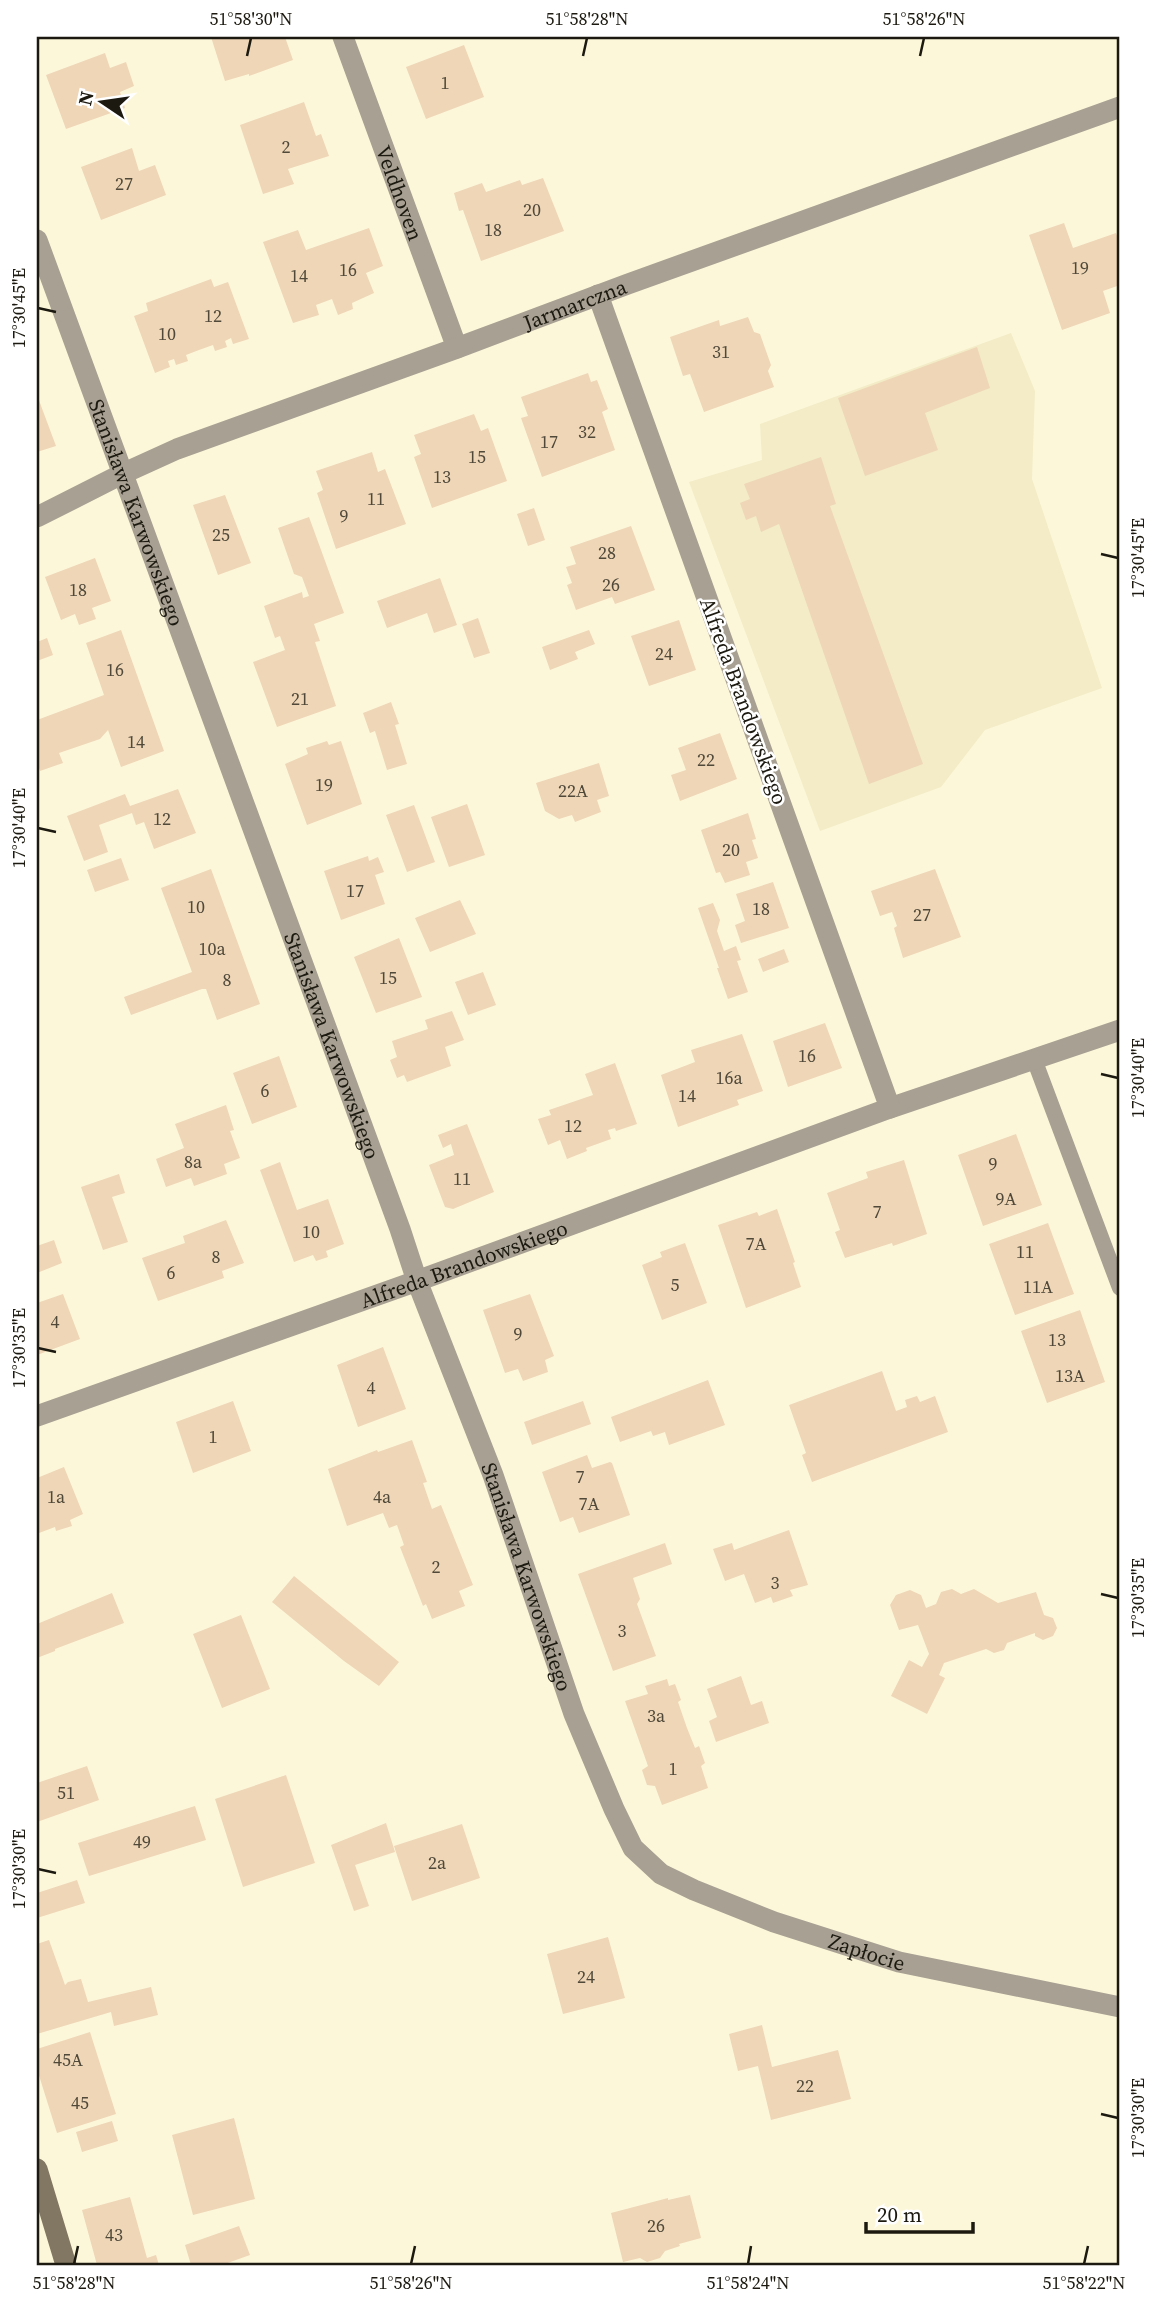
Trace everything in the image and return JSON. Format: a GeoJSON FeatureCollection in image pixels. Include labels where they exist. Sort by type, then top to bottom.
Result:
{"type":"FeatureCollection","features":[{"type":"Feature","properties":{"kind":"street","name":"Veldhoven"},"geometry":{"type":"LineString","coordinates":[[343,37],[457,348]]}},
{"type":"Feature","properties":{"kind":"street","name":"Jarmarczna"},"geometry":{"type":"LineString","coordinates":[[37,517],[177,449],[1120,107]]}},
{"type":"Feature","properties":{"kind":"street","name":"Stanisława Karwowskiego"},"geometry":{"type":"LineString","coordinates":[[37,240],[417,1281],[493,1475],[574,1714],[633,1848]]}},
{"type":"Feature","properties":{"kind":"street","name":"Alfreda Brandowskiego"},"geometry":{"type":"LineString","coordinates":[[598,295],[890,1108]]}},
{"type":"Feature","properties":{"kind":"street","name":"Alfreda Brandowskiego"},"geometry":{"type":"LineString","coordinates":[[37,1416],[890,1108],[1120,1030]]}},
{"type":"Feature","properties":{"kind":"street","name":"Zapłocie"},"geometry":{"type":"LineString","coordinates":[[633,1848],[661,1874],[774,1922],[899,1962],[1120,2007]]}},
{"type":"Feature","properties":{"kind":"street"},"geometry":{"type":"LineString","coordinates":[[37,2169],[66,2265]]}},
{"type":"Feature","properties":{"kind":"lane"},"geometry":{"type":"LineString","coordinates":[[1034,1059],[1120,1288]]}},
{"type":"Feature","properties":{"kind":"shaded area"},"geometry":{"type":"Polygon","coordinates":[[[1011,333],[1035,391],[1032,479],[1102,688],[985,730],[941,787],[820,831],[689,482],[762,460],[760,424],[1011,333]]]}},
{"type":"Feature","properties":{"kind":"building"},"geometry":{"type":"Polygon","coordinates":[[[211,37],[285,37],[293,60],[249,76],[225,81],[211,37]]]}},
{"type":"Feature","properties":{"kind":"building"},"geometry":{"type":"Polygon","coordinates":[[[464,45],[484,97],[426,119],[406,67],[464,45]]]}},
{"type":"Feature","properties":{"kind":"building"},"geometry":{"type":"Polygon","coordinates":[[[105,53],[110,68],[126,62],[134,86],[120,92],[125,108],[66,129],[46,75],[105,53]]]}},
{"type":"Feature","properties":{"kind":"building"},"geometry":{"type":"Polygon","coordinates":[[[304,102],[316,136],[321,134],[329,156],[288,169],[294,184],[263,194],[240,125],[304,102]]]}},
{"type":"Feature","properties":{"kind":"building"},"geometry":{"type":"Polygon","coordinates":[[[132,148],[139,171],[155,165],[166,195],[101,220],[81,167],[132,148]]]}},
{"type":"Feature","properties":{"kind":"building"},"geometry":{"type":"Polygon","coordinates":[[[543,178],[564,231],[481,261],[454,193],[482,183],[486,192],[520,180],[522,185],[543,178]]]}},
{"type":"Feature","properties":{"kind":"building"},"geometry":{"type":"Polygon","coordinates":[[[1064,223],[1073,248],[1116,233],[1120,244],[1120,285],[1103,291],[1110,313],[1062,330],[1029,235],[1064,223]]]}},
{"type":"Feature","properties":{"kind":"building"},"geometry":{"type":"Polygon","coordinates":[[[369,228],[383,266],[366,273],[374,293],[352,303],[353,309],[338,315],[332,299],[316,305],[319,315],[293,323],[263,242],[298,230],[306,250],[369,228]]]}},
{"type":"Feature","properties":{"kind":"building"},"geometry":{"type":"Polygon","coordinates":[[[211,279],[214,287],[228,282],[249,339],[233,344],[231,338],[225,341],[227,347],[215,351],[213,345],[186,355],[188,361],[176,365],[174,359],[168,361],[170,367],[155,373],[134,316],[148,311],[146,303],[211,279]]]}},
{"type":"Feature","properties":{"kind":"building"},"geometry":{"type":"Polygon","coordinates":[[[748,317],[754,332],[760,334],[771,365],[768,371],[774,387],[704,412],[690,374],[683,376],[670,337],[719,320],[720,326],[748,317]]]}},
{"type":"Feature","properties":{"kind":"building"},"geometry":{"type":"Polygon","coordinates":[[[977,347],[990,388],[925,413],[938,450],[865,476],[838,398],[977,347]]]}},
{"type":"Feature","properties":{"kind":"building"},"geometry":{"type":"Polygon","coordinates":[[[588,373],[591,382],[597,380],[608,409],[602,412],[615,450],[542,477],[521,418],[528,416],[521,397],[588,373]]]}},
{"type":"Feature","properties":{"kind":"building"},"geometry":{"type":"Polygon","coordinates":[[[37,395],[56,446],[37,452],[37,395]]]}},
{"type":"Feature","properties":{"kind":"building"},"geometry":{"type":"Polygon","coordinates":[[[474,414],[481,431],[488,428],[507,481],[432,508],[414,457],[421,454],[414,435],[474,414]]]}},
{"type":"Feature","properties":{"kind":"building"},"geometry":{"type":"Polygon","coordinates":[[[372,452],[378,472],[385,469],[406,524],[336,549],[317,493],[323,490],[316,471],[372,452]]]}},
{"type":"Feature","properties":{"kind":"building"},"geometry":{"type":"Polygon","coordinates":[[[821,457],[836,504],[830,506],[923,764],[869,784],[779,524],[761,532],[756,516],[746,520],[740,503],[750,499],[744,484],[821,457]]]}},
{"type":"Feature","properties":{"kind":"building"},"geometry":{"type":"Polygon","coordinates":[[[225,495],[251,563],[218,575],[193,505],[225,495]]]}},
{"type":"Feature","properties":{"kind":"building"},"geometry":{"type":"Polygon","coordinates":[[[534,508],[545,540],[528,546],[517,514],[534,508]]]}},
{"type":"Feature","properties":{"kind":"building"},"geometry":{"type":"Polygon","coordinates":[[[309,517],[344,613],[314,624],[320,641],[315,642],[336,706],[277,727],[253,662],[285,650],[280,636],[275,638],[264,606],[302,592],[303,598],[309,596],[302,577],[294,574],[278,528],[309,517]]]}},
{"type":"Feature","properties":{"kind":"building"},"geometry":{"type":"Polygon","coordinates":[[[631,526],[655,590],[615,604],[612,597],[576,610],[567,585],[572,583],[566,567],[576,564],[570,547],[631,526]]]}},
{"type":"Feature","properties":{"kind":"building"},"geometry":{"type":"Polygon","coordinates":[[[95,558],[111,601],[92,608],[96,619],[79,625],[75,614],[61,620],[45,577],[95,558]]]}},
{"type":"Feature","properties":{"kind":"building"},"geometry":{"type":"Polygon","coordinates":[[[440,578],[457,625],[434,633],[427,613],[387,628],[377,601],[440,578]]]}},
{"type":"Feature","properties":{"kind":"building"},"geometry":{"type":"Polygon","coordinates":[[[478,618],[490,653],[474,658],[462,624],[478,618]]]}},
{"type":"Feature","properties":{"kind":"building"},"geometry":{"type":"Polygon","coordinates":[[[679,620],[696,670],[649,686],[631,636],[679,620]]]}},
{"type":"Feature","properties":{"kind":"building"},"geometry":{"type":"Polygon","coordinates":[[[121,630],[164,751],[121,767],[108,730],[100,739],[59,753],[63,763],[40,771],[37,762],[37,720],[104,695],[86,643],[121,630]]]}},
{"type":"Feature","properties":{"kind":"building"},"geometry":{"type":"Polygon","coordinates":[[[589,630],[595,644],[575,652],[578,659],[550,670],[542,647],[589,630]]]}},
{"type":"Feature","properties":{"kind":"building"},"geometry":{"type":"Polygon","coordinates":[[[47,638],[53,655],[37,661],[37,642],[47,638]]]}},
{"type":"Feature","properties":{"kind":"building"},"geometry":{"type":"Polygon","coordinates":[[[391,702],[399,724],[395,725],[407,764],[387,770],[375,731],[370,733],[363,713],[391,702]]]}},
{"type":"Feature","properties":{"kind":"building"},"geometry":{"type":"Polygon","coordinates":[[[720,733],[737,779],[680,801],[671,775],[686,770],[678,748],[720,733]]]}},
{"type":"Feature","properties":{"kind":"building"},"geometry":{"type":"Polygon","coordinates":[[[327,741],[329,745],[341,741],[362,804],[307,825],[285,764],[308,754],[306,748],[327,741]]]}},
{"type":"Feature","properties":{"kind":"building"},"geometry":{"type":"Polygon","coordinates":[[[599,763],[609,796],[597,800],[601,812],[575,822],[572,815],[559,819],[545,811],[536,783],[599,763]]]}},
{"type":"Feature","properties":{"kind":"building"},"geometry":{"type":"Polygon","coordinates":[[[178,789],[196,833],[154,849],[144,822],[136,825],[132,813],[99,825],[108,852],[84,861],[67,816],[125,794],[130,806],[178,789]]]}},
{"type":"Feature","properties":{"kind":"building"},"geometry":{"type":"Polygon","coordinates":[[[467,804],[485,855],[449,867],[431,817],[467,804]]]}},
{"type":"Feature","properties":{"kind":"building"},"geometry":{"type":"Polygon","coordinates":[[[414,805],[435,862],[407,872],[386,815],[414,805]]]}},
{"type":"Feature","properties":{"kind":"building"},"geometry":{"type":"Polygon","coordinates":[[[748,813],[756,839],[752,840],[758,858],[746,862],[750,875],[725,883],[720,872],[716,873],[701,830],[748,813]]]}},
{"type":"Feature","properties":{"kind":"building"},"geometry":{"type":"Polygon","coordinates":[[[368,856],[369,861],[378,857],[384,872],[375,875],[385,904],[341,920],[324,871],[368,856]]]}},
{"type":"Feature","properties":{"kind":"building"},"geometry":{"type":"Polygon","coordinates":[[[121,858],[129,880],[95,892],[87,870],[121,858]]]}},
{"type":"Feature","properties":{"kind":"building"},"geometry":{"type":"Polygon","coordinates":[[[211,869],[260,1004],[217,1020],[206,989],[202,989],[131,1015],[124,997],[192,972],[161,888],[211,869]]]}},
{"type":"Feature","properties":{"kind":"building"},"geometry":{"type":"Polygon","coordinates":[[[935,869],[961,937],[903,958],[892,912],[880,916],[871,891],[935,869]]]}},
{"type":"Feature","properties":{"kind":"building"},"geometry":{"type":"Polygon","coordinates":[[[773,882],[789,928],[741,943],[735,925],[745,921],[736,894],[773,882]]]}},
{"type":"Feature","properties":{"kind":"building"},"geometry":{"type":"Polygon","coordinates":[[[460,900],[476,934],[430,952],[415,918],[460,900]]]}},
{"type":"Feature","properties":{"kind":"building"},"geometry":{"type":"Polygon","coordinates":[[[713,903],[720,920],[717,931],[724,951],[736,946],[741,960],[737,961],[748,992],[728,999],[698,908],[713,903]]]}},
{"type":"Feature","properties":{"kind":"building"},"geometry":{"type":"Polygon","coordinates":[[[399,938],[422,997],[376,1013],[354,957],[399,938]]]}},
{"type":"Feature","properties":{"kind":"building"},"geometry":{"type":"Polygon","coordinates":[[[784,949],[789,962],[763,972],[758,959],[784,949]]]}},
{"type":"Feature","properties":{"kind":"building"},"geometry":{"type":"Polygon","coordinates":[[[483,972],[496,1005],[468,1015],[455,982],[483,972]]]}},
{"type":"Feature","properties":{"kind":"building"},"geometry":{"type":"Polygon","coordinates":[[[452,1011],[464,1040],[445,1047],[451,1066],[407,1082],[404,1075],[397,1078],[390,1060],[397,1057],[392,1041],[428,1029],[425,1020],[452,1011]]]}},
{"type":"Feature","properties":{"kind":"building"},"geometry":{"type":"Polygon","coordinates":[[[825,1023],[842,1068],[788,1087],[773,1041],[825,1023]]]}},
{"type":"Feature","properties":{"kind":"building"},"geometry":{"type":"Polygon","coordinates":[[[742,1034],[763,1091],[737,1100],[739,1105],[678,1127],[661,1075],[695,1062],[691,1050],[742,1034]]]}},
{"type":"Feature","properties":{"kind":"building"},"geometry":{"type":"Polygon","coordinates":[[[279,1056],[297,1107],[252,1124],[233,1073],[279,1056]]]}},
{"type":"Feature","properties":{"kind":"building"},"geometry":{"type":"Polygon","coordinates":[[[615,1063],[637,1124],[616,1131],[615,1128],[608,1130],[611,1139],[586,1148],[587,1151],[567,1159],[560,1140],[548,1145],[538,1119],[551,1115],[549,1110],[593,1095],[585,1074],[615,1063]]]}},
{"type":"Feature","properties":{"kind":"building"},"geometry":{"type":"Polygon","coordinates":[[[226,1105],[234,1130],[230,1131],[240,1158],[224,1164],[227,1174],[194,1186],[191,1178],[166,1187],[156,1159],[184,1148],[175,1124],[226,1105]]]}},
{"type":"Feature","properties":{"kind":"building"},"geometry":{"type":"Polygon","coordinates":[[[467,1124],[494,1192],[453,1209],[445,1207],[429,1165],[454,1155],[451,1144],[443,1148],[438,1135],[467,1124]]]}},
{"type":"Feature","properties":{"kind":"building"},"geometry":{"type":"Polygon","coordinates":[[[1016,1134],[1042,1205],[983,1226],[958,1155],[1016,1134]]]}},
{"type":"Feature","properties":{"kind":"building"},"geometry":{"type":"Polygon","coordinates":[[[904,1160],[927,1234],[845,1258],[835,1232],[840,1230],[827,1193],[868,1178],[866,1172],[904,1160]]]}},
{"type":"Feature","properties":{"kind":"building"},"geometry":{"type":"Polygon","coordinates":[[[280,1162],[297,1210],[328,1199],[344,1244],[326,1251],[328,1257],[316,1261],[313,1255],[294,1262],[260,1170],[280,1162]]]}},
{"type":"Feature","properties":{"kind":"building"},"geometry":{"type":"Polygon","coordinates":[[[119,1174],[125,1193],[112,1197],[128,1242],[103,1250],[81,1187],[119,1174]]]}},
{"type":"Feature","properties":{"kind":"building"},"geometry":{"type":"Polygon","coordinates":[[[777,1209],[801,1287],[746,1308],[718,1225],[757,1212],[759,1216],[777,1209]]]}},
{"type":"Feature","properties":{"kind":"building"},"geometry":{"type":"Polygon","coordinates":[[[226,1220],[244,1263],[222,1271],[224,1278],[158,1301],[142,1258],[185,1243],[183,1236],[226,1220]]]}},
{"type":"Feature","properties":{"kind":"building"},"geometry":{"type":"Polygon","coordinates":[[[1048,1223],[1074,1294],[1015,1315],[989,1244],[1048,1223]]]}},
{"type":"Feature","properties":{"kind":"building"},"geometry":{"type":"Polygon","coordinates":[[[54,1240],[62,1263],[37,1273],[37,1246],[54,1240]]]}},
{"type":"Feature","properties":{"kind":"building"},"geometry":{"type":"Polygon","coordinates":[[[685,1243],[707,1303],[662,1320],[642,1265],[662,1257],[660,1252],[685,1243]]]}},
{"type":"Feature","properties":{"kind":"building"},"geometry":{"type":"Polygon","coordinates":[[[63,1294],[80,1339],[37,1355],[37,1303],[63,1294]]]}},
{"type":"Feature","properties":{"kind":"building"},"geometry":{"type":"Polygon","coordinates":[[[530,1294],[554,1356],[545,1360],[548,1372],[523,1381],[518,1369],[505,1373],[483,1310],[530,1294]]]}},
{"type":"Feature","properties":{"kind":"building"},"geometry":{"type":"Polygon","coordinates":[[[1080,1310],[1105,1382],[1047,1403],[1021,1331],[1080,1310]]]}},
{"type":"Feature","properties":{"kind":"building"},"geometry":{"type":"Polygon","coordinates":[[[383,1347],[406,1409],[358,1427],[337,1365],[383,1347]]]}},
{"type":"Feature","properties":{"kind":"building"},"geometry":{"type":"Polygon","coordinates":[[[882,1371],[896,1411],[907,1407],[905,1400],[917,1396],[920,1402],[935,1396],[948,1432],[812,1482],[802,1455],[806,1453],[789,1405],[882,1371]]]}},
{"type":"Feature","properties":{"kind":"building"},"geometry":{"type":"Polygon","coordinates":[[[708,1380],[725,1425],[669,1445],[665,1432],[653,1436],[651,1431],[620,1442],[611,1417],[708,1380]]]}},
{"type":"Feature","properties":{"kind":"building"},"geometry":{"type":"Polygon","coordinates":[[[233,1401],[251,1451],[193,1473],[176,1422],[233,1401]]]}},
{"type":"Feature","properties":{"kind":"building"},"geometry":{"type":"Polygon","coordinates":[[[583,1401],[591,1424],[532,1445],[524,1422],[583,1401]]]}},
{"type":"Feature","properties":{"kind":"building"},"geometry":{"type":"Polygon","coordinates":[[[412,1440],[427,1482],[423,1483],[432,1509],[441,1505],[473,1585],[459,1591],[465,1606],[432,1619],[426,1604],[423,1606],[400,1547],[404,1545],[397,1525],[389,1528],[383,1513],[347,1526],[328,1469],[412,1440]]]}},
{"type":"Feature","properties":{"kind":"building"},"geometry":{"type":"Polygon","coordinates":[[[587,1455],[592,1468],[612,1463],[630,1515],[579,1533],[573,1517],[560,1522],[542,1472],[587,1455]]]}},
{"type":"Feature","properties":{"kind":"building"},"geometry":{"type":"Polygon","coordinates":[[[64,1467],[83,1514],[70,1520],[72,1526],[56,1531],[55,1527],[39,1533],[37,1478],[64,1467]]]}},
{"type":"Feature","properties":{"kind":"building"},"geometry":{"type":"Polygon","coordinates":[[[789,1530],[808,1585],[790,1590],[793,1596],[773,1603],[771,1597],[755,1603],[744,1574],[725,1581],[713,1549],[732,1543],[734,1550],[789,1530]]]}},
{"type":"Feature","properties":{"kind":"building"},"geometry":{"type":"Polygon","coordinates":[[[665,1543],[672,1564],[633,1578],[640,1599],[637,1604],[656,1656],[613,1671],[578,1574],[665,1543]]]}},
{"type":"Feature","properties":{"kind":"building"},"geometry":{"type":"Polygon","coordinates":[[[294,1576],[399,1662],[379,1686],[272,1602],[294,1576]]]}},
{"type":"Feature","properties":{"kind":"building"},"geometry":{"type":"Polygon","coordinates":[[[952,1589],[961,1594],[974,1589],[998,1603],[1036,1592],[1044,1615],[1053,1618],[1057,1628],[1053,1636],[1043,1640],[1035,1636],[1035,1633],[1007,1643],[1004,1650],[994,1653],[986,1649],[944,1663],[939,1675],[945,1678],[927,1714],[891,1696],[909,1660],[922,1667],[929,1654],[918,1625],[899,1630],[890,1605],[896,1595],[910,1590],[921,1595],[926,1608],[936,1604],[941,1592],[952,1589]]]}},
{"type":"Feature","properties":{"kind":"building"},"geometry":{"type":"Polygon","coordinates":[[[112,1593],[124,1623],[37,1658],[37,1624],[112,1593]]]}},
{"type":"Feature","properties":{"kind":"building"},"geometry":{"type":"Polygon","coordinates":[[[241,1615],[270,1689],[222,1708],[193,1634],[241,1615]]]}},
{"type":"Feature","properties":{"kind":"building"},"geometry":{"type":"Polygon","coordinates":[[[741,1676],[751,1705],[762,1701],[769,1723],[716,1742],[709,1721],[717,1717],[707,1689],[741,1676]]]}},
{"type":"Feature","properties":{"kind":"building"},"geometry":{"type":"Polygon","coordinates":[[[667,1679],[669,1686],[675,1684],[687,1728],[695,1748],[699,1746],[705,1763],[701,1766],[708,1788],[662,1805],[655,1786],[647,1785],[642,1770],[648,1766],[625,1701],[648,1694],[645,1686],[667,1679]]]}},
{"type":"Feature","properties":{"kind":"building"},"geometry":{"type":"Polygon","coordinates":[[[87,1766],[99,1800],[37,1822],[37,1783],[87,1766]]]}},
{"type":"Feature","properties":{"kind":"building"},"geometry":{"type":"Polygon","coordinates":[[[286,1775],[315,1863],[243,1887],[215,1799],[286,1775]]]}},
{"type":"Feature","properties":{"kind":"building"},"geometry":{"type":"Polygon","coordinates":[[[195,1806],[206,1840],[89,1876],[78,1843],[195,1806]]]}},
{"type":"Feature","properties":{"kind":"building"},"geometry":{"type":"Polygon","coordinates":[[[386,1823],[395,1852],[355,1865],[369,1906],[354,1911],[331,1845],[386,1823]]]}},
{"type":"Feature","properties":{"kind":"building"},"geometry":{"type":"Polygon","coordinates":[[[462,1824],[480,1878],[412,1901],[394,1846],[462,1824]]]}},
{"type":"Feature","properties":{"kind":"building"},"geometry":{"type":"Polygon","coordinates":[[[77,1880],[85,1903],[37,1918],[37,1893],[77,1880]]]}},
{"type":"Feature","properties":{"kind":"building"},"geometry":{"type":"Polygon","coordinates":[[[608,1937],[625,1998],[563,2014],[547,1954],[608,1937]]]}},
{"type":"Feature","properties":{"kind":"building"},"geometry":{"type":"Polygon","coordinates":[[[49,1940],[65,1985],[81,1979],[88,2002],[151,1987],[158,2015],[114,2026],[111,2012],[37,2034],[37,1944],[49,1940]]]}},
{"type":"Feature","properties":{"kind":"building"},"geometry":{"type":"Polygon","coordinates":[[[762,2025],[772,2067],[838,2050],[851,2099],[771,2120],[758,2066],[738,2071],[729,2034],[762,2025]]]}},
{"type":"Feature","properties":{"kind":"building"},"geometry":{"type":"Polygon","coordinates":[[[90,2032],[116,2114],[57,2133],[37,2069],[37,2049],[90,2032]]]}},
{"type":"Feature","properties":{"kind":"building"},"geometry":{"type":"Polygon","coordinates":[[[234,2118],[255,2199],[193,2215],[172,2135],[234,2118]]]}},
{"type":"Feature","properties":{"kind":"building"},"geometry":{"type":"Polygon","coordinates":[[[112,2121],[118,2141],[82,2152],[76,2132],[112,2121]]]}},
{"type":"Feature","properties":{"kind":"building"},"geometry":{"type":"Polygon","coordinates":[[[690,2195],[701,2238],[679,2244],[680,2246],[665,2251],[660,2258],[647,2262],[640,2258],[623,2262],[611,2213],[690,2195]]]}},
{"type":"Feature","properties":{"kind":"building"},"geometry":{"type":"Polygon","coordinates":[[[130,2197],[147,2258],[156,2255],[159,2265],[97,2265],[82,2210],[130,2197]]]}},
{"type":"Feature","properties":{"kind":"building"},"geometry":{"type":"Polygon","coordinates":[[[239,2226],[250,2255],[222,2265],[191,2265],[185,2245],[239,2226]]]}}]}
